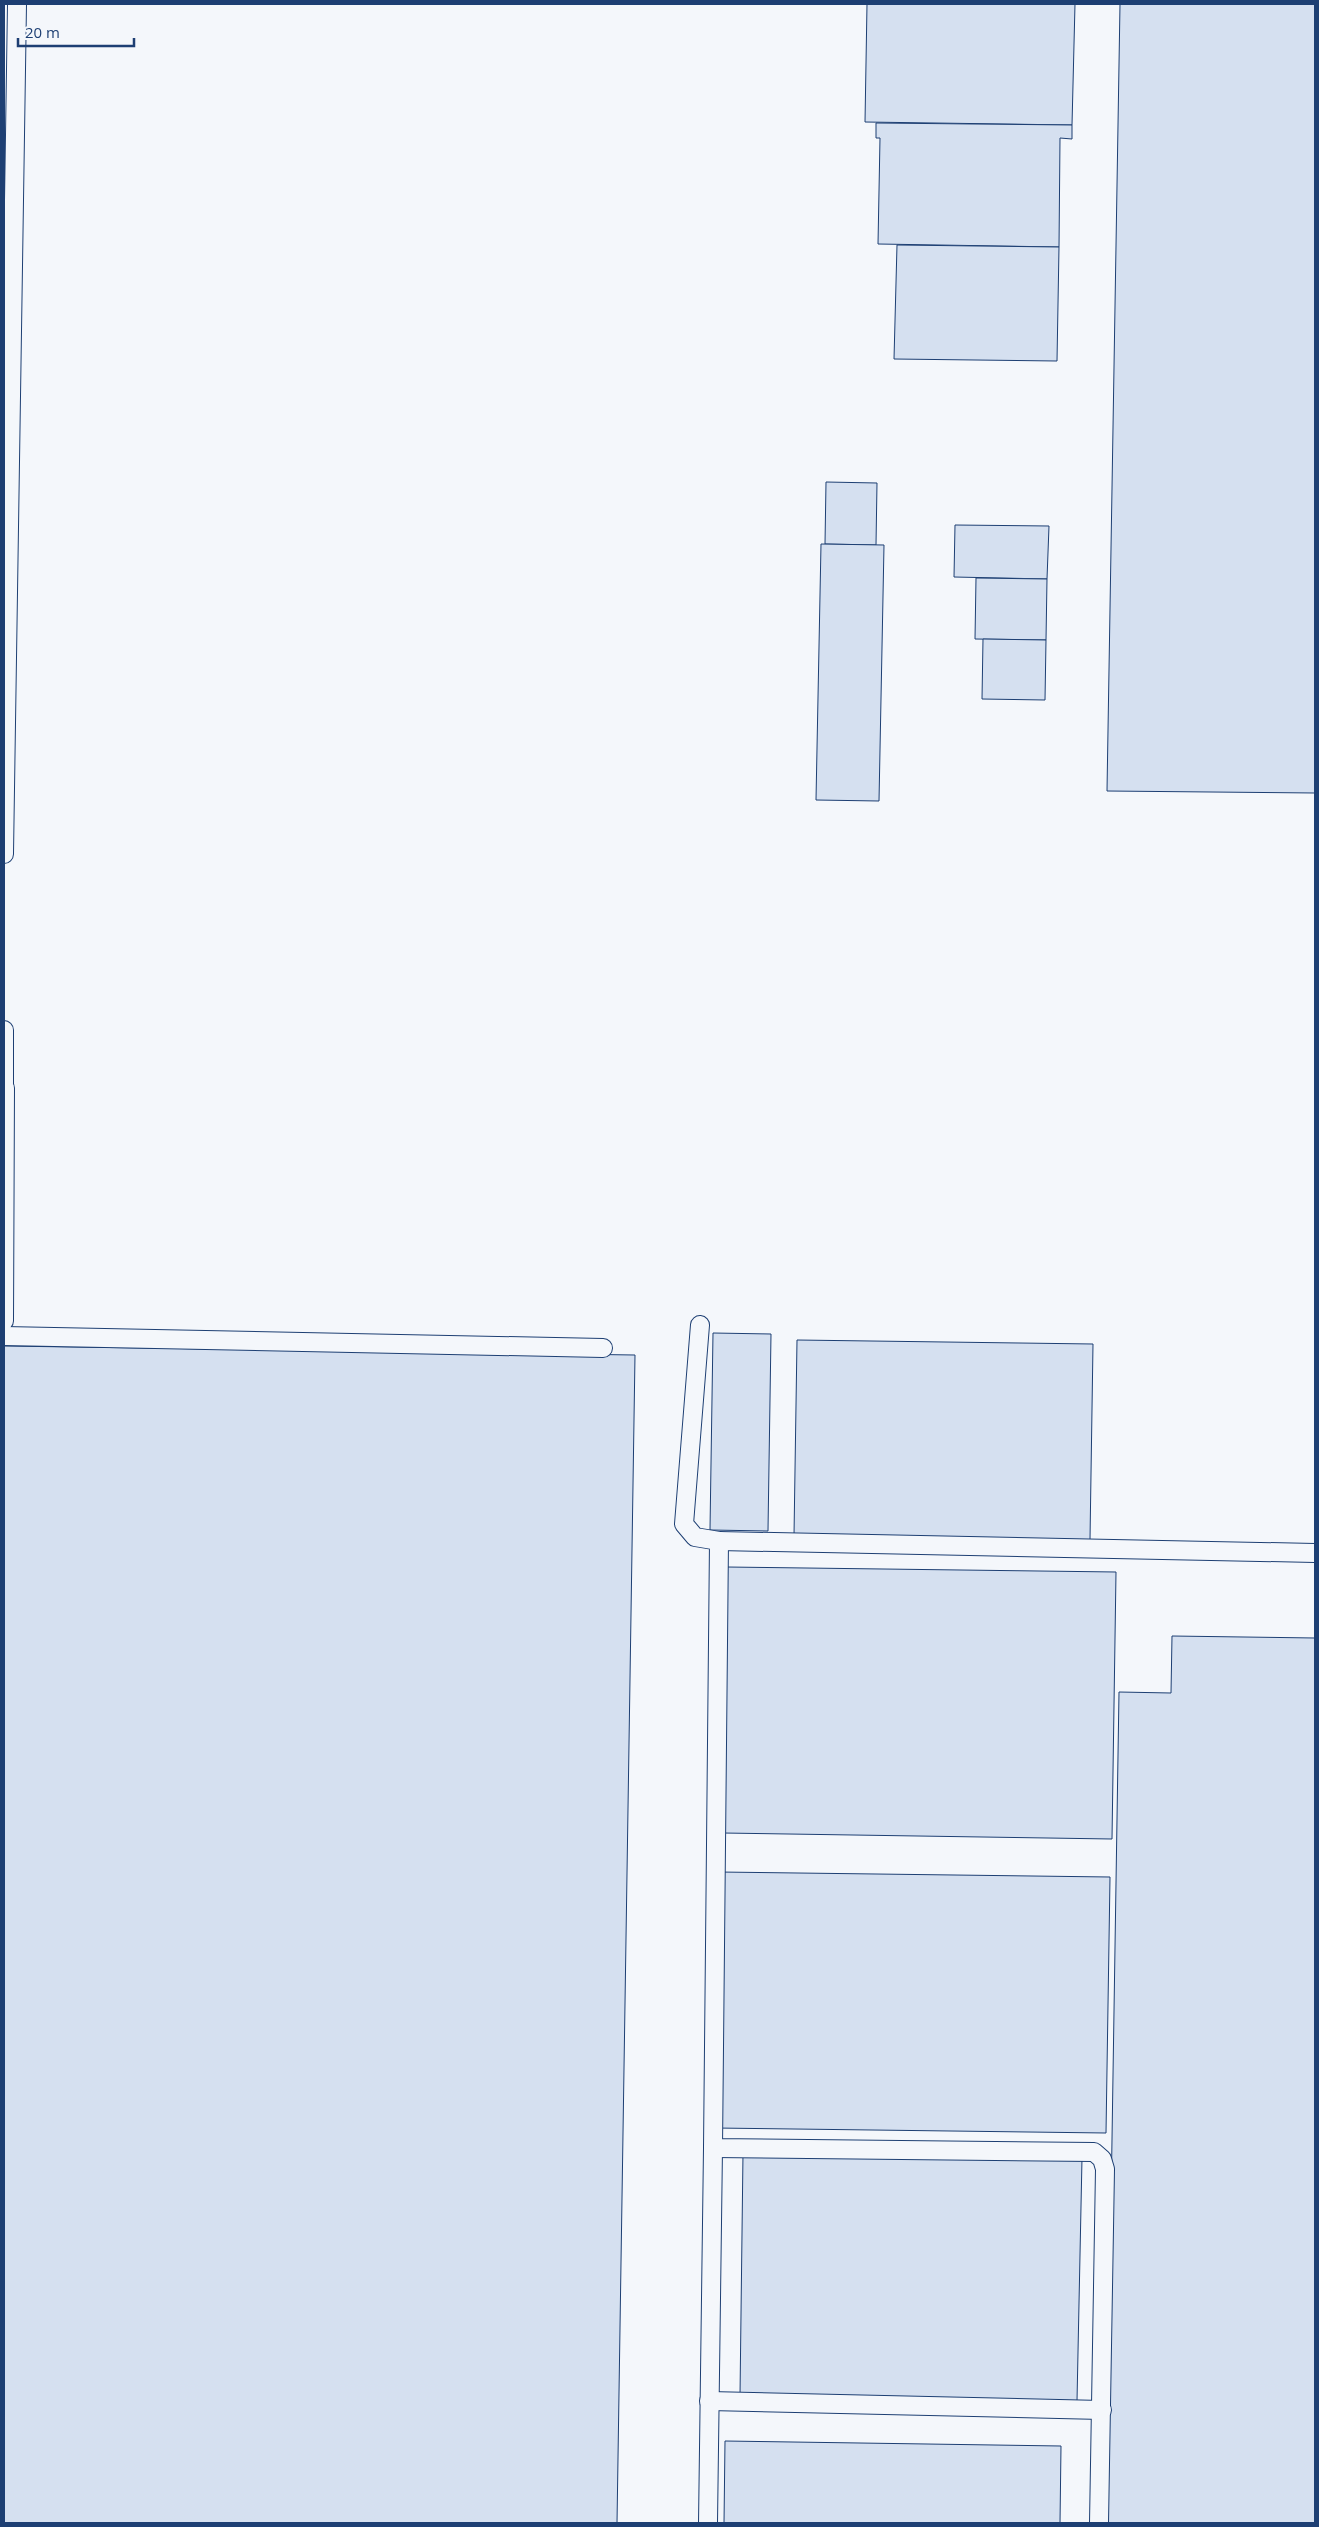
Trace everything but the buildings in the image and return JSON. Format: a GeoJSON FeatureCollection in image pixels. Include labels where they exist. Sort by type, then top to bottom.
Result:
{"type":"FeatureCollection","features":[{"type":"Feature","properties":{"kind":"lane"},"geometry":{"type":"LineString","coordinates":[[4,854],[17,4]]}},
{"type":"Feature","properties":{"kind":"lane"},"geometry":{"type":"LineString","coordinates":[[4,1030],[4,1321]]}},
{"type":"Feature","properties":{"kind":"lane"},"geometry":{"type":"LineString","coordinates":[[700,1325],[684,1524],[695,1537],[719,1541],[1315,1553]]}},
{"type":"Feature","properties":{"kind":"lane"},"geometry":{"type":"LineString","coordinates":[[4,1336],[603,1348]]}},
{"type":"Feature","properties":{"kind":"lane"},"geometry":{"type":"LineString","coordinates":[[708,2523],[719,1541]]}},
{"type":"Feature","properties":{"kind":"lane"},"geometry":{"type":"LineString","coordinates":[[713,2148],[1094,2152],[1102,2159],[1104,2169],[1099,2523]]}},
{"type":"Feature","properties":{"kind":"lane"},"geometry":{"type":"LineString","coordinates":[[709,2401],[1102,2410]]}}]}
